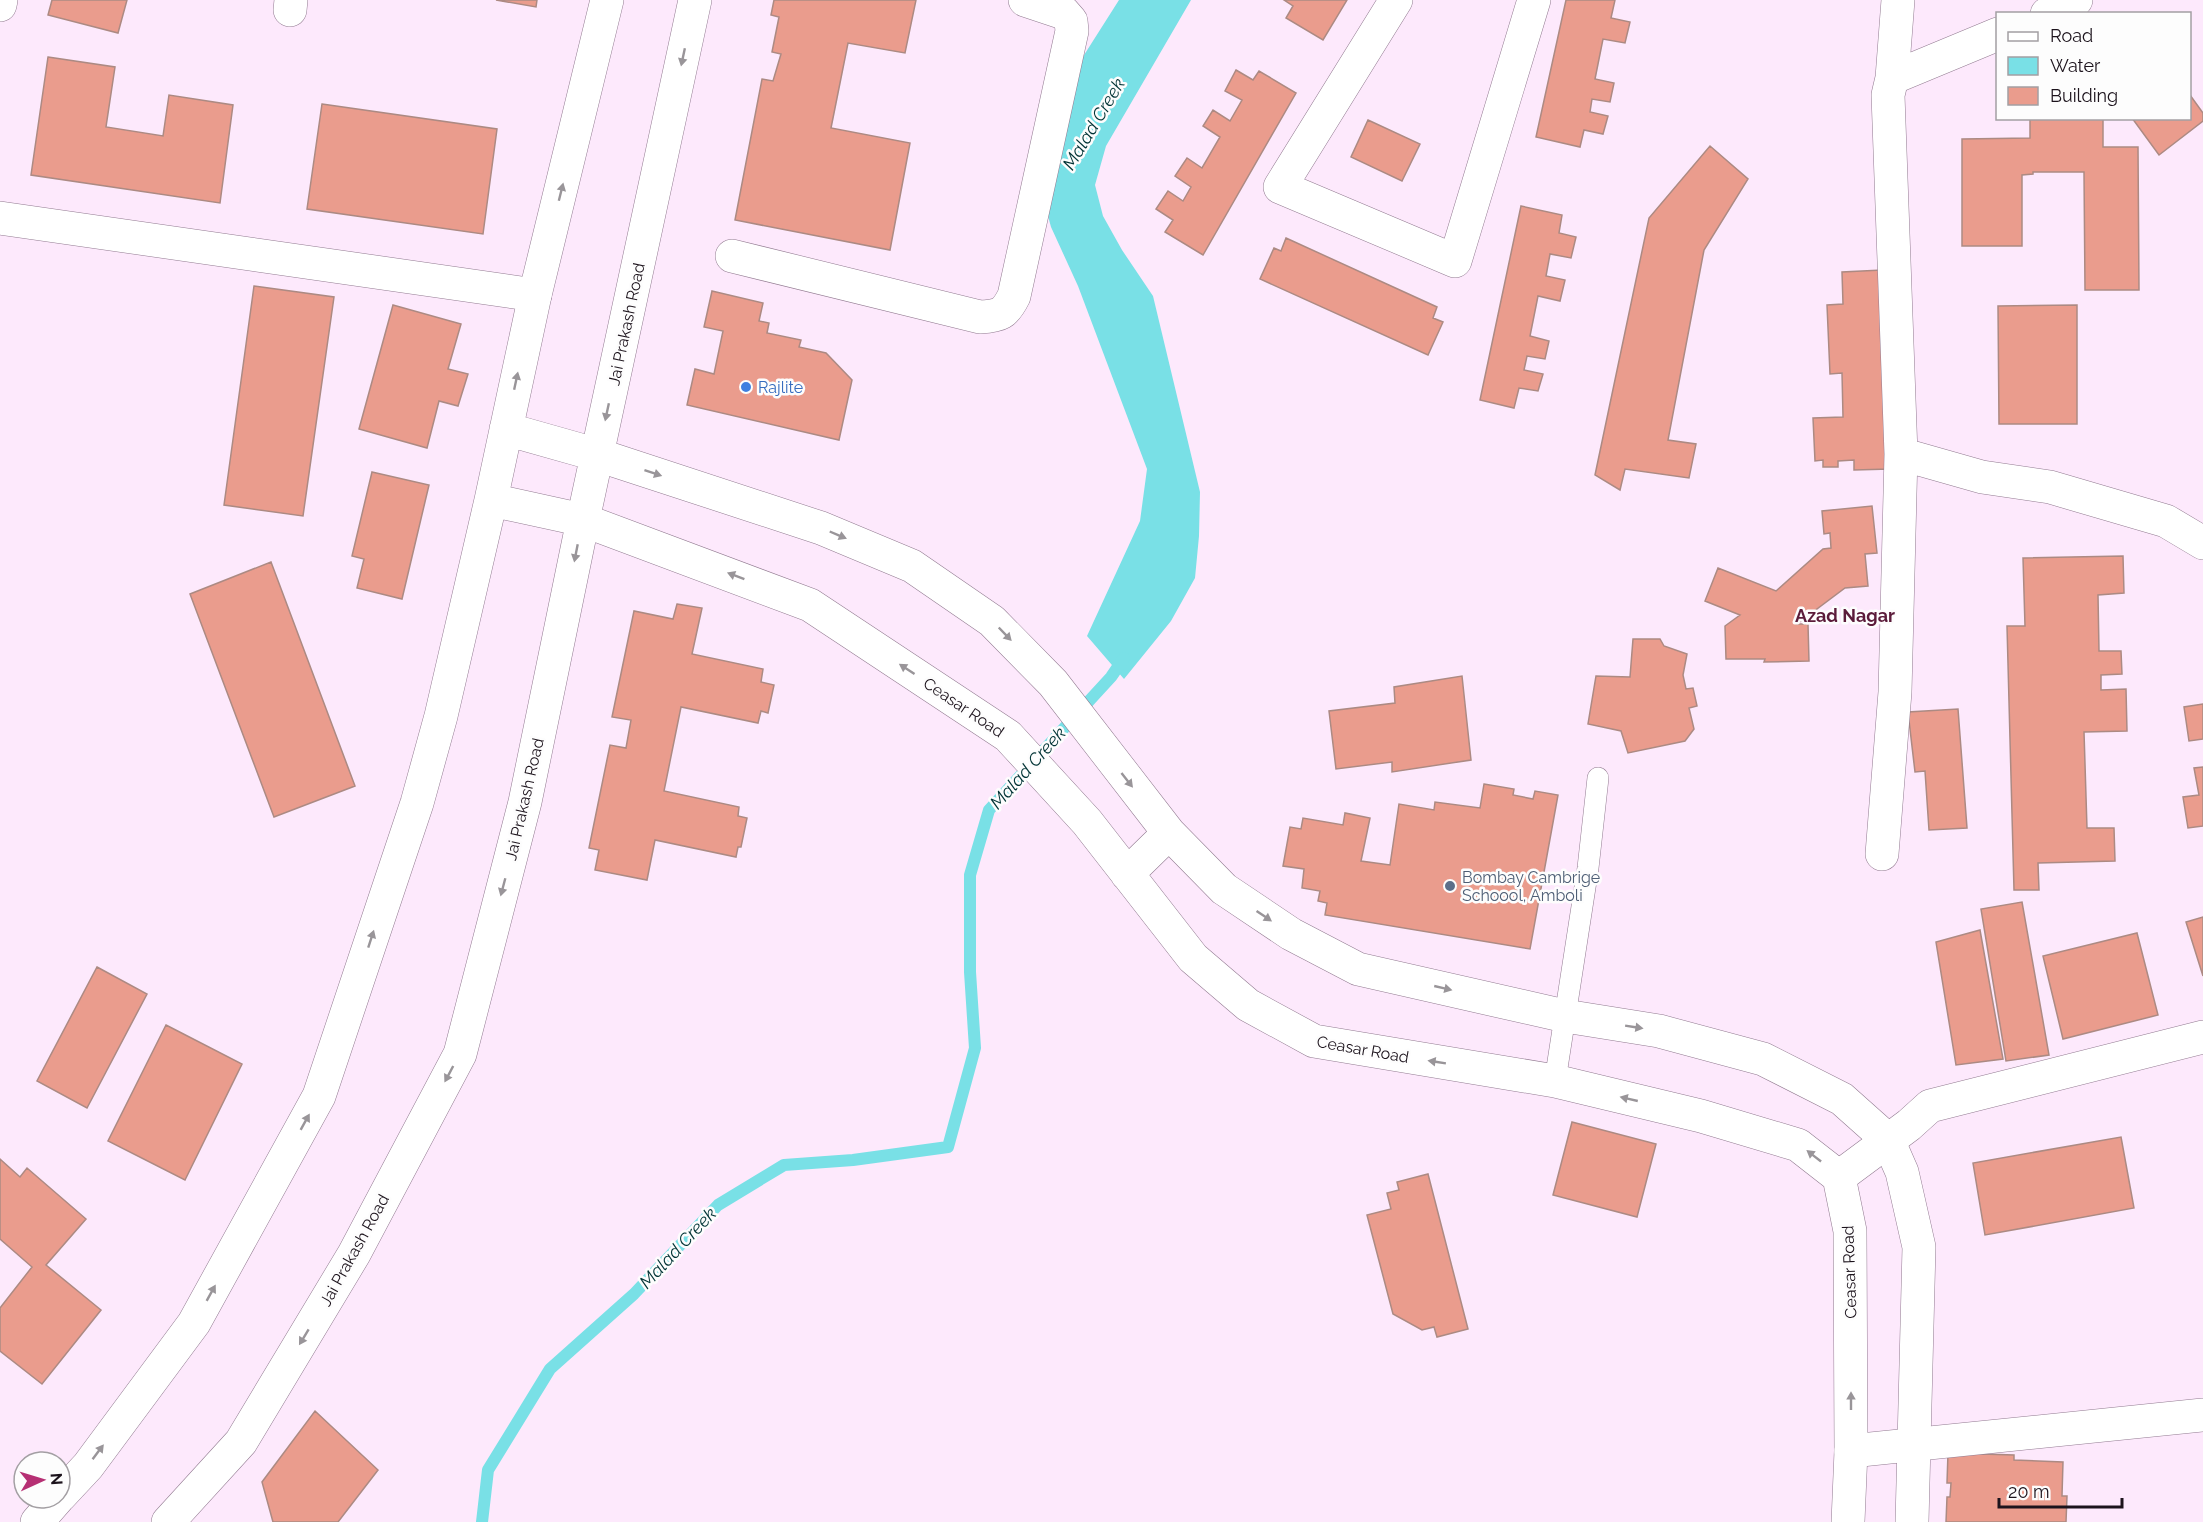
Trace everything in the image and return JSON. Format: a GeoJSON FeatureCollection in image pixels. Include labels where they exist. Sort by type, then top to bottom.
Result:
{"type":"FeatureCollection","features":[{"type":"Feature","properties":{"kind":"main road"},"geometry":{"type":"LineString","coordinates":[[0,5],[1,0]]}},
{"type":"Feature","properties":{"kind":"main road"},"geometry":{"type":"LineString","coordinates":[[72,1483],[88,1466],[194,1323],[319,1096],[417,803],[441,716],[535,295],[607,0]]}},
{"type":"Feature","properties":{"kind":"main road","name":"Jai Prakash Road"},"geometry":{"type":"LineString","coordinates":[[168,1522],[241,1442],[354,1254],[460,1054],[525,802],[695,0]]}},
{"type":"Feature","properties":{"kind":"main road"},"geometry":{"type":"LineString","coordinates":[[732,256],[980,316],[996,316],[1007,309],[1014,296],[1072,32],[1071,21],[1064,13],[1025,0]]}},
{"type":"Feature","properties":{"kind":"main road"},"geometry":{"type":"LineString","coordinates":[[1396,0],[1280,187],[1455,261],[1534,0]]}},
{"type":"Feature","properties":{"kind":"main road"},"geometry":{"type":"LineString","coordinates":[[1882,854],[1895,692],[1901,454],[1888,95],[1892,78],[1898,0]]}},
{"type":"Feature","properties":{"kind":"main road"},"geometry":{"type":"LineString","coordinates":[[2051,12],[2076,0]]}},
{"type":"Feature","properties":{"kind":"main road"},"geometry":{"type":"LineString","coordinates":[[1892,78],[1996,35]]}},
{"type":"Feature","properties":{"kind":"main road"},"geometry":{"type":"LineString","coordinates":[[0,218],[535,295]]}},
{"type":"Feature","properties":{"kind":"main road"},"geometry":{"type":"LineString","coordinates":[[506,429],[598,455],[821,528],[912,566],[992,621],[1057,689],[1168,833],[1224,889],[1290,934],[1358,969],[1565,1016],[1659,1031],[1763,1059],[1842,1100],[1888,1140],[1902,1172],[1918,1247],[1912,1522]]}},
{"type":"Feature","properties":{"kind":"main road"},"geometry":{"type":"LineString","coordinates":[[1901,454],[1982,477],[2050,487],[2166,521],[2203,543]]}},
{"type":"Feature","properties":{"kind":"main road","name":"Ceasar Road"},"geometry":{"type":"LineString","coordinates":[[491,500],[583,520],[810,604],[1008,736],[1087,822],[1193,958],[1248,1005],[1314,1041],[1555,1081],[1701,1116],[1798,1144],[1839,1177],[1850,1232],[1851,1451],[1848,1522]]}},
{"type":"Feature","properties":{"kind":"main road"},"geometry":{"type":"LineString","coordinates":[[1127,874],[1168,833]]}},
{"type":"Feature","properties":{"kind":"main road"},"geometry":{"type":"LineString","coordinates":[[1839,1177],[1930,1106],[2203,1037]]}},
{"type":"Feature","properties":{"kind":"main road"},"geometry":{"type":"LineString","coordinates":[[1851,1451],[2203,1415]]}},
{"type":"Feature","properties":{"kind":"main road"},"geometry":{"type":"LineString","coordinates":[[37,1522],[48,1510]]}},
{"type":"Feature","properties":{"kind":"lane"},"geometry":{"type":"LineString","coordinates":[[1555,1081],[1588,868],[1598,778]]}},
{"type":"Feature","properties":{"kind":"water"},"geometry":{"type":"Polygon","coordinates":[[[1119,0],[1191,0],[1106,146],[1095,185],[1103,216],[1122,250],[1153,296],[1200,492],[1195,578],[1171,621],[1124,679],[1087,636],[1140,521],[1147,469],[1078,286],[1051,227],[1035,169],[1058,96],[1119,0]]]}},
{"type":"Feature","properties":{"kind":"building"},"geometry":{"type":"Polygon","coordinates":[[[52,0],[127,0],[118,33],[48,15],[52,0]]]}},
{"type":"Feature","properties":{"kind":"building"},"geometry":{"type":"Polygon","coordinates":[[[496,0],[537,0],[536,7],[496,0]]]}},
{"type":"Feature","properties":{"kind":"building"},"geometry":{"type":"Polygon","coordinates":[[[774,0],[916,0],[905,53],[848,43],[831,128],[910,143],[890,250],[735,220],[762,79],[773,81],[781,54],[772,52],[779,17],[771,15],[774,0]]]}},
{"type":"Feature","properties":{"kind":"building"},"geometry":{"type":"Polygon","coordinates":[[[1284,0],[1347,0],[1323,40],[1286,18],[1293,6],[1284,0]]]}},
{"type":"Feature","properties":{"kind":"building"},"geometry":{"type":"Polygon","coordinates":[[[1566,0],[1615,0],[1611,18],[1630,22],[1625,43],[1603,39],[1595,79],[1614,83],[1610,102],[1592,99],[1590,112],[1608,116],[1603,134],[1584,130],[1580,147],[1536,137],[1566,0]]]}},
{"type":"Feature","properties":{"kind":"building"},"geometry":{"type":"Polygon","coordinates":[[[48,57],[115,67],[106,127],[163,136],[169,95],[233,105],[220,203],[31,175],[48,57]]]}},
{"type":"Feature","properties":{"kind":"building"},"geometry":{"type":"Polygon","coordinates":[[[1236,70],[1253,80],[1259,71],[1296,93],[1203,255],[1165,232],[1173,220],[1156,209],[1168,191],[1183,201],[1191,187],[1175,176],[1187,158],[1202,168],[1220,137],[1203,126],[1213,110],[1230,121],[1242,100],[1225,91],[1236,70]]]}},
{"type":"Feature","properties":{"kind":"building"},"geometry":{"type":"Polygon","coordinates":[[[2191,96],[2203,113],[2203,121],[2159,155],[2133,120],[2191,120],[2191,96]]]}},
{"type":"Feature","properties":{"kind":"building"},"geometry":{"type":"Polygon","coordinates":[[[322,104],[497,129],[483,234],[307,209],[322,104]]]}},
{"type":"Feature","properties":{"kind":"building"},"geometry":{"type":"Polygon","coordinates":[[[1368,120],[1420,144],[1402,181],[1351,157],[1368,120]]]}},
{"type":"Feature","properties":{"kind":"building"},"geometry":{"type":"Polygon","coordinates":[[[2030,120],[2103,120],[2103,147],[2138,147],[2139,290],[2085,290],[2084,172],[2033,172],[2033,174],[2022,175],[2022,246],[1962,246],[1962,139],[2030,138],[2030,120]]]}},
{"type":"Feature","properties":{"kind":"building"},"geometry":{"type":"Polygon","coordinates":[[[1710,146],[1748,179],[1704,250],[1668,440],[1696,444],[1689,478],[1625,469],[1620,490],[1595,475],[1649,218],[1710,146]]]}},
{"type":"Feature","properties":{"kind":"building"},"geometry":{"type":"Polygon","coordinates":[[[1521,206],[1562,215],[1559,233],[1576,237],[1571,258],[1550,254],[1546,276],[1565,280],[1560,301],[1538,296],[1530,336],[1549,341],[1545,359],[1527,356],[1524,370],[1543,374],[1538,391],[1519,388],[1514,408],[1480,400],[1521,206]]]}},
{"type":"Feature","properties":{"kind":"building"},"geometry":{"type":"Polygon","coordinates":[[[1286,238],[1437,307],[1433,318],[1443,322],[1428,355],[1260,279],[1274,248],[1281,251],[1286,238]]]}},
{"type":"Feature","properties":{"kind":"building"},"geometry":{"type":"Polygon","coordinates":[[[1882,270],[1890,469],[1854,470],[1854,460],[1838,461],[1838,467],[1823,467],[1823,460],[1815,461],[1813,418],[1843,417],[1842,373],[1830,374],[1827,305],[1843,304],[1842,272],[1882,270]]]}},
{"type":"Feature","properties":{"kind":"building"},"geometry":{"type":"Polygon","coordinates":[[[254,286],[334,297],[303,516],[224,505],[254,286]]]}},
{"type":"Feature","properties":{"kind":"building"},"geometry":{"type":"Polygon","coordinates":[[[712,291],[763,303],[759,321],[769,323],[767,333],[801,340],[799,347],[826,353],[852,380],[839,440],[687,405],[695,369],[714,374],[723,331],[704,327],[712,291]]]}},
{"type":"Feature","properties":{"kind":"building"},"geometry":{"type":"Polygon","coordinates":[[[393,305],[461,324],[448,369],[468,374],[458,406],[439,401],[427,448],[359,429],[393,305]]]}},
{"type":"Feature","properties":{"kind":"building"},"geometry":{"type":"Polygon","coordinates":[[[2077,305],[2077,424],[1999,424],[1998,306],[2077,305]]]}},
{"type":"Feature","properties":{"kind":"building"},"geometry":{"type":"Polygon","coordinates":[[[372,472],[429,485],[402,599],[357,588],[364,559],[352,556],[372,472]]]}},
{"type":"Feature","properties":{"kind":"building"},"geometry":{"type":"Polygon","coordinates":[[[1872,506],[1877,553],[1865,554],[1868,586],[1845,588],[1797,624],[1808,624],[1809,661],[1764,662],[1765,659],[1726,659],[1725,626],[1740,615],[1705,601],[1718,568],[1776,591],[1823,549],[1831,548],[1830,533],[1824,534],[1822,511],[1872,506]]]}},
{"type":"Feature","properties":{"kind":"building"},"geometry":{"type":"Polygon","coordinates":[[[2123,556],[2124,593],[2098,595],[2099,651],[2121,651],[2122,674],[2101,675],[2101,690],[2126,689],[2127,731],[2084,732],[2087,828],[2114,828],[2115,861],[2038,863],[2039,890],[2014,890],[2007,626],[2025,626],[2023,558],[2123,556]]]}},
{"type":"Feature","properties":{"kind":"building"},"geometry":{"type":"Polygon","coordinates":[[[271,562],[355,786],[274,817],[190,594],[271,562]]]}},
{"type":"Feature","properties":{"kind":"building"},"geometry":{"type":"Polygon","coordinates":[[[677,604],[702,608],[692,654],[763,669],[761,682],[774,685],[768,713],[761,711],[758,723],[681,707],[664,791],[739,807],[738,816],[747,818],[741,847],[738,847],[736,857],[655,840],[647,880],[595,870],[599,850],[589,848],[610,745],[626,748],[631,720],[612,717],[634,611],[673,619],[677,604]]]}},
{"type":"Feature","properties":{"kind":"building"},"geometry":{"type":"Polygon","coordinates":[[[1633,639],[1660,639],[1664,646],[1687,654],[1683,675],[1686,689],[1693,688],[1697,706],[1689,708],[1694,729],[1685,741],[1628,753],[1621,731],[1588,724],[1596,676],[1630,677],[1633,639]]]}},
{"type":"Feature","properties":{"kind":"building"},"geometry":{"type":"Polygon","coordinates":[[[1462,676],[1471,760],[1392,772],[1392,762],[1336,769],[1329,711],[1395,703],[1394,687],[1462,676]]]}},
{"type":"Feature","properties":{"kind":"building"},"geometry":{"type":"Polygon","coordinates":[[[2203,704],[2203,739],[2189,741],[2184,707],[2203,704]]]}},
{"type":"Feature","properties":{"kind":"building"},"geometry":{"type":"Polygon","coordinates":[[[1958,709],[1967,828],[1929,830],[1925,771],[1915,772],[1908,712],[1958,709]]]}},
{"type":"Feature","properties":{"kind":"building"},"geometry":{"type":"Polygon","coordinates":[[[2203,767],[2203,826],[2188,828],[2183,797],[2199,795],[2194,768],[2203,767]]]}},
{"type":"Feature","properties":{"kind":"building"},"geometry":{"type":"Polygon","coordinates":[[[1484,784],[1514,789],[1513,795],[1533,799],[1535,791],[1558,795],[1530,949],[1325,915],[1327,903],[1318,901],[1320,891],[1302,888],[1304,869],[1283,866],[1290,827],[1301,829],[1303,818],[1343,825],[1345,813],[1370,818],[1361,861],[1390,865],[1399,804],[1434,810],[1435,802],[1480,808],[1484,784]]]}},
{"type":"Feature","properties":{"kind":"building"},"geometry":{"type":"Polygon","coordinates":[[[2022,902],[2049,1055],[2006,1061],[1981,909],[2022,902]]]}},
{"type":"Feature","properties":{"kind":"building"},"geometry":{"type":"Polygon","coordinates":[[[2203,917],[2203,976],[2186,922],[2203,917]]]}},
{"type":"Feature","properties":{"kind":"building"},"geometry":{"type":"Polygon","coordinates":[[[1980,930],[2003,1059],[1956,1065],[1936,942],[1980,930]]]}},
{"type":"Feature","properties":{"kind":"building"},"geometry":{"type":"Polygon","coordinates":[[[2137,933],[2158,1015],[2063,1039],[2043,956],[2137,933]]]}},
{"type":"Feature","properties":{"kind":"building"},"geometry":{"type":"Polygon","coordinates":[[[97,967],[147,994],[87,1108],[37,1081],[97,967]]]}},
{"type":"Feature","properties":{"kind":"building"},"geometry":{"type":"Polygon","coordinates":[[[166,1025],[242,1064],[185,1180],[108,1141],[166,1025]]]}},
{"type":"Feature","properties":{"kind":"building"},"geometry":{"type":"Polygon","coordinates":[[[1572,1122],[1656,1144],[1637,1217],[1553,1195],[1572,1122]]]}},
{"type":"Feature","properties":{"kind":"building"},"geometry":{"type":"Polygon","coordinates":[[[2121,1137],[2134,1208],[1985,1235],[1973,1163],[2121,1137]]]}},
{"type":"Feature","properties":{"kind":"building"},"geometry":{"type":"Polygon","coordinates":[[[0,1159],[20,1177],[27,1168],[86,1219],[46,1265],[101,1310],[42,1384],[0,1351],[0,1308],[32,1267],[0,1239],[0,1159]]]}},
{"type":"Feature","properties":{"kind":"building"},"geometry":{"type":"Polygon","coordinates":[[[1428,1174],[1468,1329],[1437,1337],[1434,1327],[1422,1330],[1393,1314],[1367,1215],[1391,1209],[1387,1193],[1399,1190],[1397,1182],[1428,1174]]]}},
{"type":"Feature","properties":{"kind":"building"},"geometry":{"type":"Polygon","coordinates":[[[315,1411],[378,1470],[338,1522],[273,1522],[262,1482],[315,1411]]]}},
{"type":"Feature","properties":{"kind":"building"},"geometry":{"type":"Polygon","coordinates":[[[1948,1453],[2014,1455],[2014,1460],[2063,1462],[2062,1496],[2067,1496],[2066,1522],[1946,1522],[1947,1497],[1950,1497],[1951,1483],[1947,1483],[1948,1453]]]}},
{"type":"Feature","properties":{"kind":"waterway","name":"Malad Creek"},"geometry":{"type":"LineString","coordinates":[[482,1522],[488,1470],[550,1369],[634,1294],[718,1205],[784,1165],[853,1160],[948,1147],[975,1048],[970,972],[970,875],[989,810],[1111,677],[1124,658]]}},
{"type":"Feature","properties":{"kind":"place","name":"Rajlite"},"geometry":{"type":"Point","coordinates":[746,387]}},
{"type":"Feature","properties":{"kind":"place","name":"Bombay Cambrige Schoool, Amboli"},"geometry":{"type":"Point","coordinates":[1450,886]}},
{"type":"Feature","properties":{"kind":"district","name":"Azad Nagar"},"geometry":{"type":"Point","coordinates":[1845,616]}}]}
